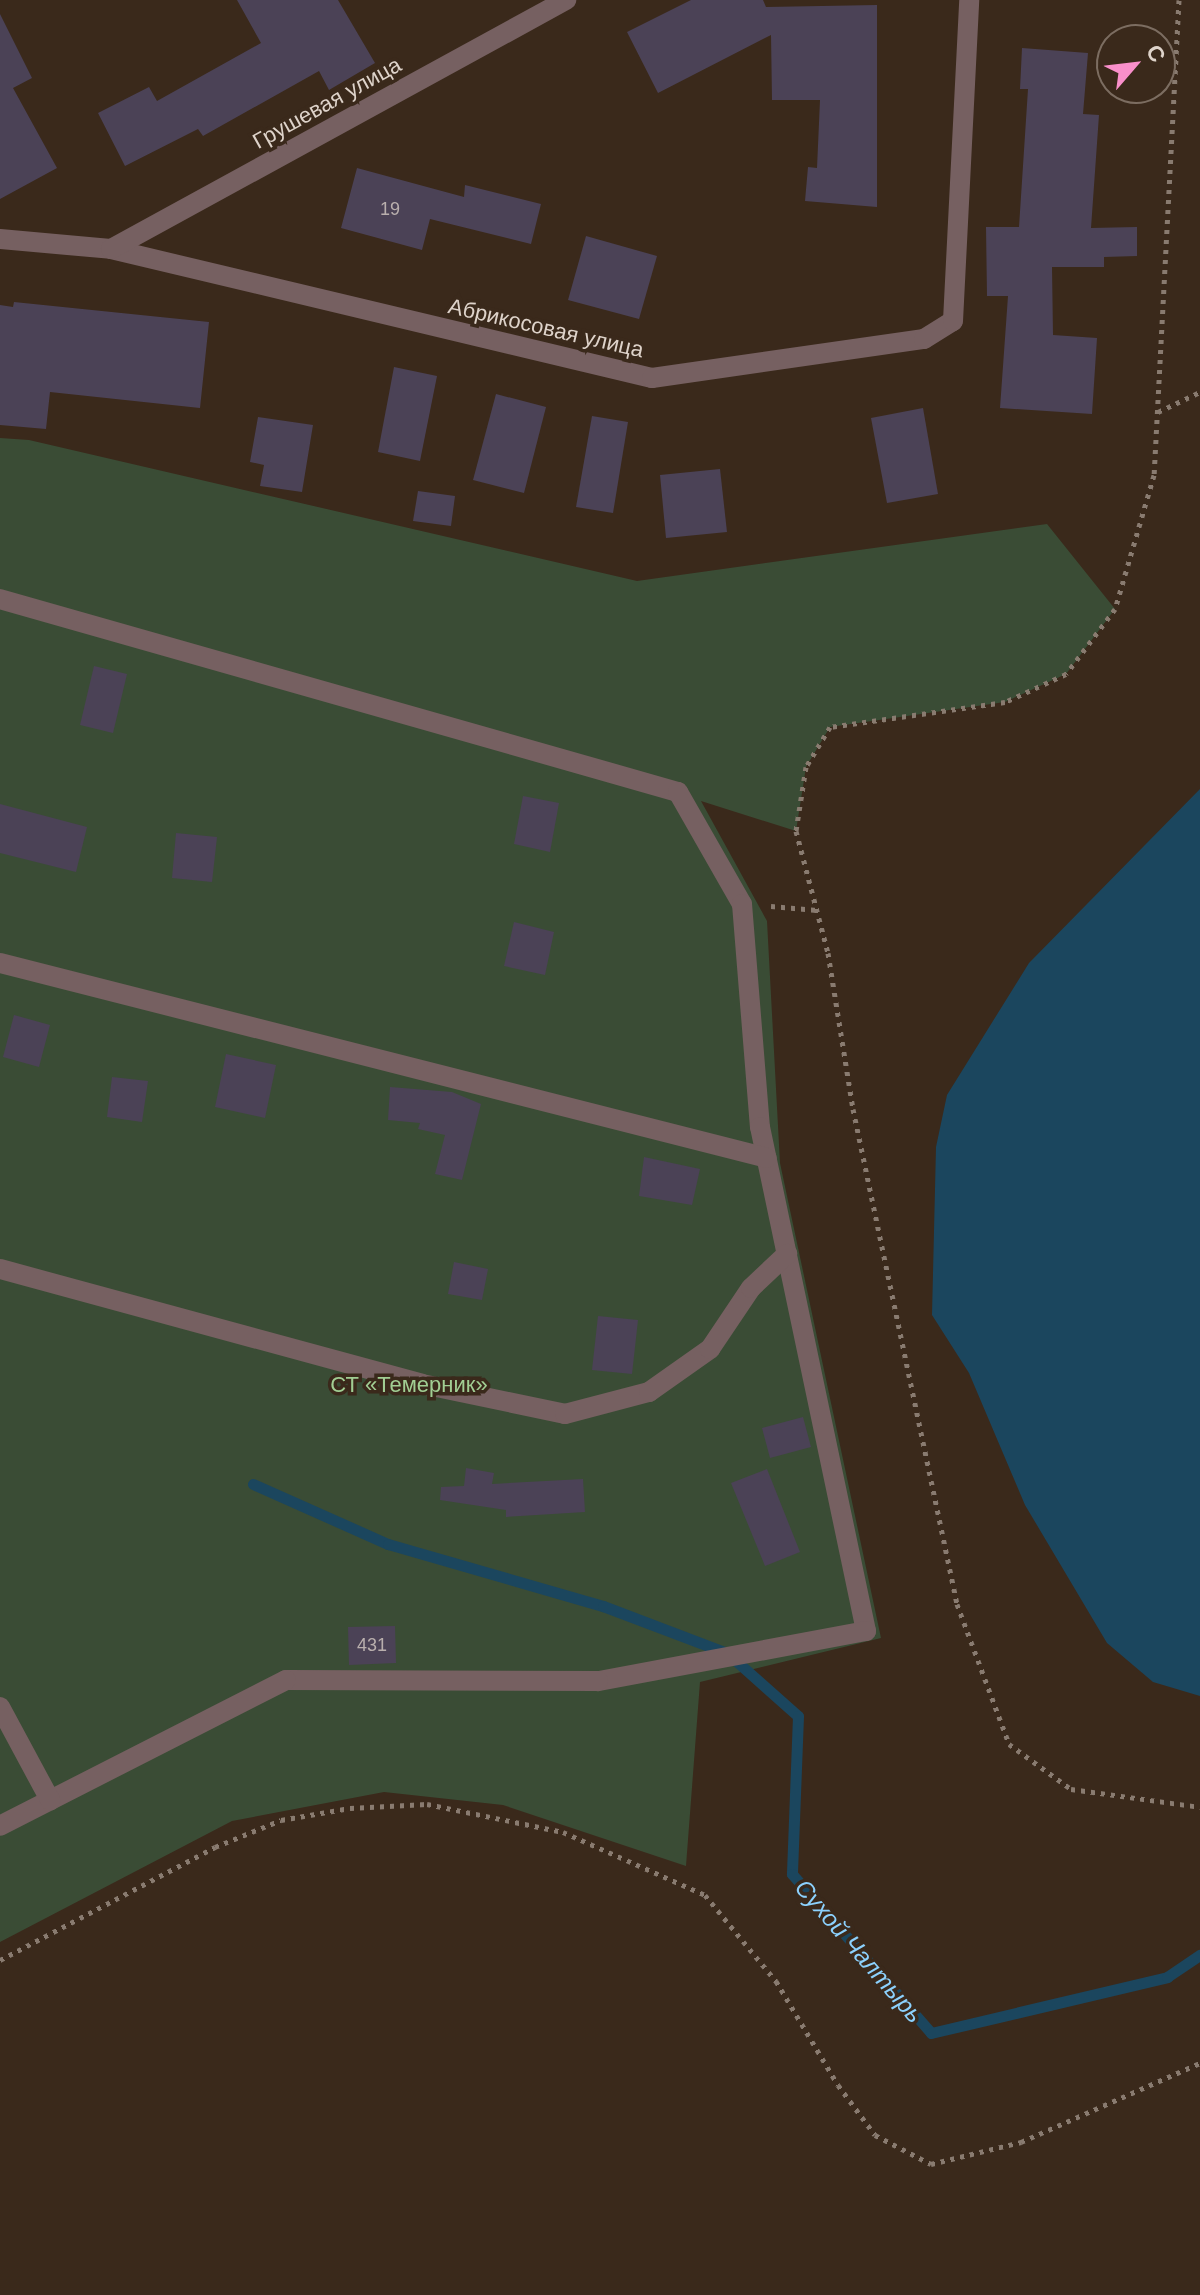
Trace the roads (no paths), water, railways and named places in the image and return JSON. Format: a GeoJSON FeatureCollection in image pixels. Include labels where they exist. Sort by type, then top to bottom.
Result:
{"type":"FeatureCollection","features":[{"type":"Feature","properties":{"kind":"street","name":"Грушевая улица"},"geometry":{"type":"LineString","coordinates":[[111,249],[566,0]]}},
{"type":"Feature","properties":{"kind":"street","name":"Абрикосовая улица"},"geometry":{"type":"LineString","coordinates":[[0,239],[111,249],[652,378],[924,339],[953,321],[969,0]]}},
{"type":"Feature","properties":{"kind":"street"},"geometry":{"type":"LineString","coordinates":[[0,599],[678,792],[742,904],[767,1158],[866,1631],[598,1681],[286,1680],[0,1826]]}},
{"type":"Feature","properties":{"kind":"street"},"geometry":{"type":"LineString","coordinates":[[0,963],[767,1158]]}},
{"type":"Feature","properties":{"kind":"street"},"geometry":{"type":"LineString","coordinates":[[0,1269],[422,1384],[565,1414],[649,1392],[710,1349],[751,1288],[787,1254]]}},
{"type":"Feature","properties":{"kind":"street"},"geometry":{"type":"LineString","coordinates":[[0,1707],[50,1800]]}},
{"type":"Feature","properties":{"kind":"water"},"geometry":{"type":"Polygon","coordinates":[[[1200,789],[1200,1696],[1153,1682],[1107,1643],[1025,1505],[969,1373],[932,1315],[936,1147],[947,1095],[1029,963],[1200,789]]]}},
{"type":"Feature","properties":{"kind":"waterway"},"geometry":{"type":"LineString","coordinates":[[253,1484],[388,1544],[603,1606],[727,1653]]}},
{"type":"Feature","properties":{"kind":"waterway","name":"Сухой Чалтырь"},"geometry":{"type":"LineString","coordinates":[[735,1660],[798,1716],[792,1874],[931,2033],[1167,1977],[1200,1955]]}},
{"type":"Feature","properties":{"kind":"park label","name":"СТ «Темерник»"},"geometry":{"type":"Point","coordinates":[409,1385]}}]}
